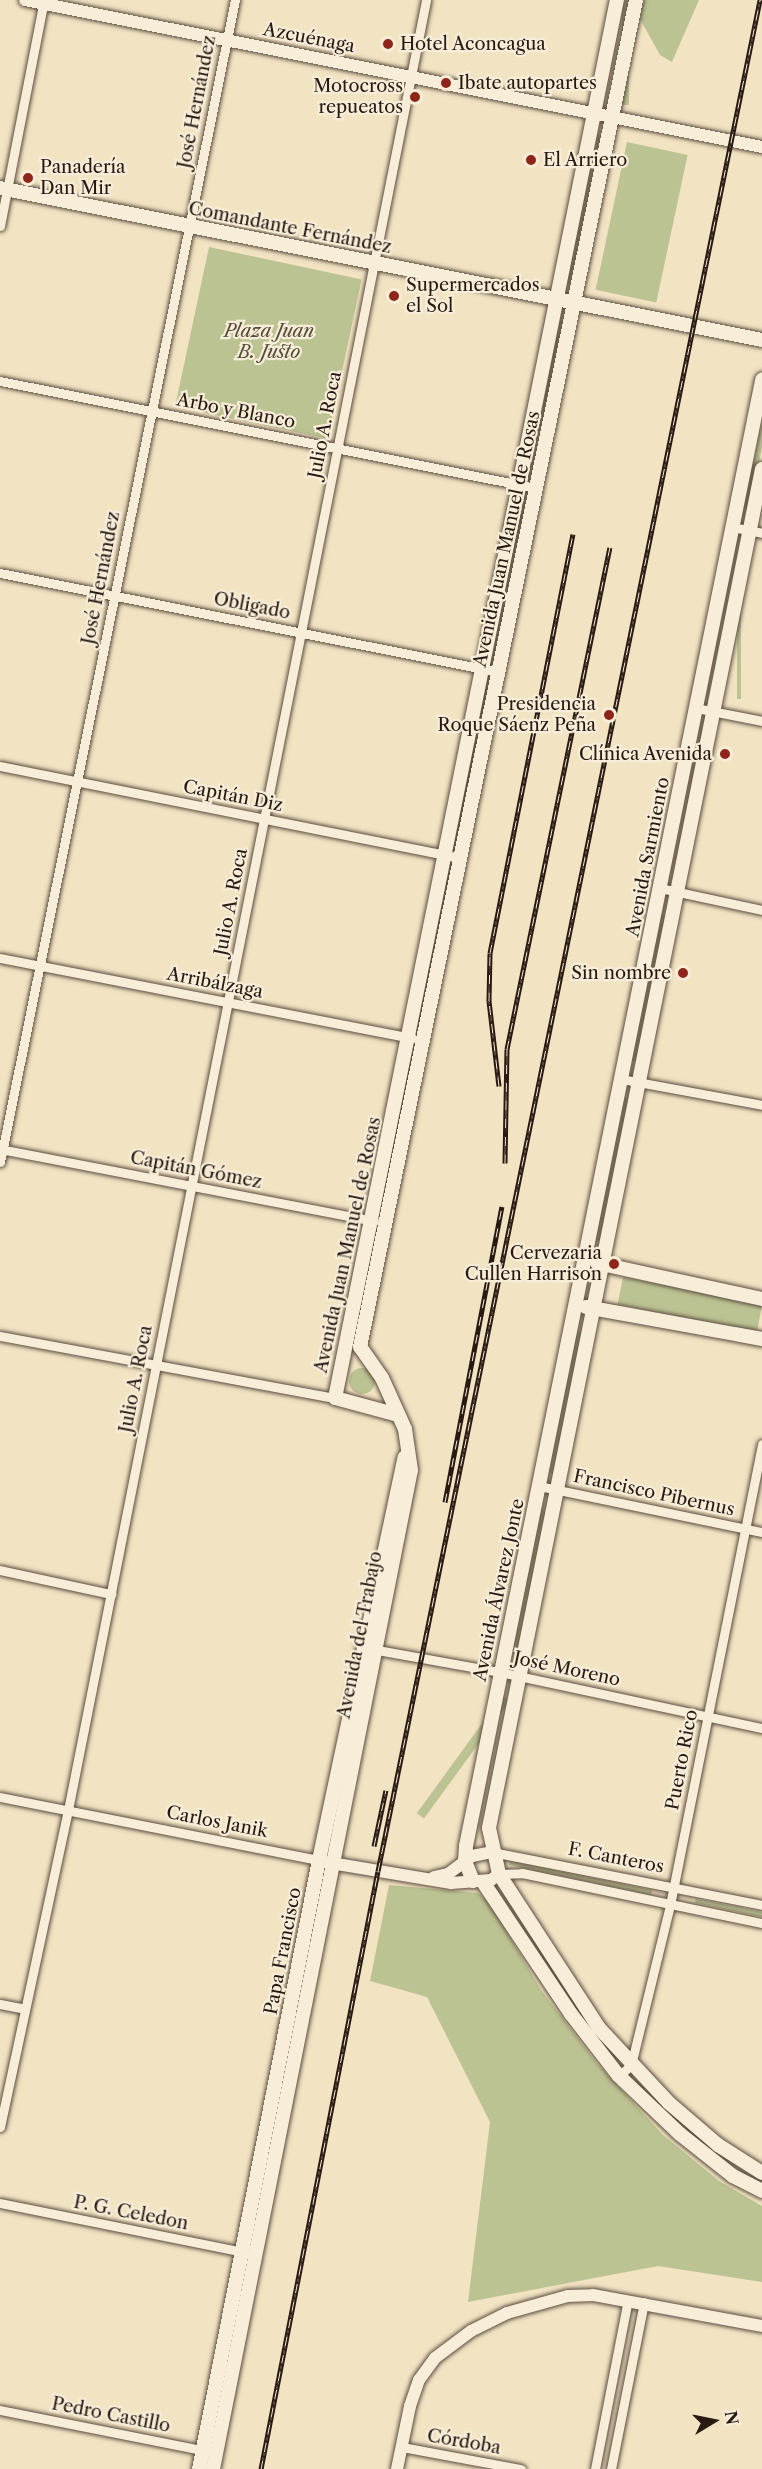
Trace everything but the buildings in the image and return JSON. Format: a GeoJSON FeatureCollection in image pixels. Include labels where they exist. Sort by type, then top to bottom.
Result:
{"type":"FeatureCollection","features":[{"type":"Feature","properties":{"kind":"main road","name":"Avenida Juan Manuel de Rosas"},"geometry":{"type":"LineString","coordinates":[[398,1415],[382,1378],[362,1353],[360,1347],[379,1222],[416,1039],[446,855],[617,0]]}},
{"type":"Feature","properties":{"kind":"main road","name":"Avenida Juan Manuel de Rosas"},"geometry":{"type":"LineString","coordinates":[[416,1039],[460,858],[636,0]]}},
{"type":"Feature","properties":{"kind":"main road","name":"Comandante Fernández"},"geometry":{"type":"LineString","coordinates":[[3,188],[762,340]]}},
{"type":"Feature","properties":{"kind":"main road","name":"Avenida Sarmiento"},"geometry":{"type":"LineString","coordinates":[[575,1305],[762,380]]}},
{"type":"Feature","properties":{"kind":"main road","name":"Avenida Sarmiento"},"geometry":{"type":"LineString","coordinates":[[594,1308],[713,711],[756,532],[762,469]]}},
{"type":"Feature","properties":{"kind":"main road","name":"Avenida Juan Manuel de Rosas"},"geometry":{"type":"LineString","coordinates":[[379,1222],[335,1398],[398,1415]]}},
{"type":"Feature","properties":{"kind":"main road"},"geometry":{"type":"LineString","coordinates":[[584,1261],[762,1299]]}},
{"type":"Feature","properties":{"kind":"main road"},"geometry":{"type":"LineString","coordinates":[[575,1305],[762,1339]]}},
{"type":"Feature","properties":{"kind":"main road","name":"Avenida Álvarez Jonte"},"geometry":{"type":"LineString","coordinates":[[465,1861],[500,1672],[575,1305]]}},
{"type":"Feature","properties":{"kind":"main road","name":"Avenida Álvarez Jonte"},"geometry":{"type":"LineString","coordinates":[[594,1308],[489,1828],[492,1852],[499,1874],[576,1995],[632,2065],[718,2145],[762,2173]]}},
{"type":"Feature","properties":{"kind":"main road"},"geometry":{"type":"LineString","coordinates":[[343,1360],[362,1353]]}},
{"type":"Feature","properties":{"kind":"main road"},"geometry":{"type":"LineString","coordinates":[[368,1407],[380,1394],[382,1378]]}},
{"type":"Feature","properties":{"kind":"main road","name":"Avenida del Trabajo"},"geometry":{"type":"LineString","coordinates":[[334,1864],[370,1648],[411,1470],[408,1440],[398,1415]]}},
{"type":"Feature","properties":{"kind":"main road","name":"Papa Francisco"},"geometry":{"type":"LineString","coordinates":[[199,2469],[210,2451],[249,2253],[319,1860],[370,1648]]}},
{"type":"Feature","properties":{"kind":"main road"},"geometry":{"type":"LineString","coordinates":[[465,1861],[571,2014],[619,2076],[680,2134],[733,2176],[762,2191]]}},
{"type":"Feature","properties":{"kind":"main road","name":"Papa Francisco"},"geometry":{"type":"LineString","coordinates":[[249,2253],[334,1864]]}},
{"type":"Feature","properties":{"kind":"main road","name":"Papa Francisco"},"geometry":{"type":"LineString","coordinates":[[210,2451],[213,2469]]}},
{"type":"Feature","properties":{"kind":"street","name":"Azcuénaga"},"geometry":{"type":"LineString","coordinates":[[25,0],[762,147]]}},
{"type":"Feature","properties":{"kind":"street","name":"José Hernández"},"geometry":{"type":"LineString","coordinates":[[0,1162],[235,0]]}},
{"type":"Feature","properties":{"kind":"street","name":"Julio A. Roca"},"geometry":{"type":"LineString","coordinates":[[0,2127],[68,1810],[426,0]]}},
{"type":"Feature","properties":{"kind":"street"},"geometry":{"type":"LineString","coordinates":[[0,226],[3,188],[44,2]]}},
{"type":"Feature","properties":{"kind":"street","name":"Arbo y Blanco"},"geometry":{"type":"LineString","coordinates":[[0,381],[536,488]]}},
{"type":"Feature","properties":{"kind":"street"},"geometry":{"type":"LineString","coordinates":[[732,527],[756,532]]}},
{"type":"Feature","properties":{"kind":"street","name":"Obligado"},"geometry":{"type":"LineString","coordinates":[[0,573],[499,672]]}},
{"type":"Feature","properties":{"kind":"street"},"geometry":{"type":"LineString","coordinates":[[696,708],[762,721]]}},
{"type":"Feature","properties":{"kind":"street","name":"Capitán Diz"},"geometry":{"type":"LineString","coordinates":[[0,766],[460,858]]}},
{"type":"Feature","properties":{"kind":"street"},"geometry":{"type":"LineString","coordinates":[[660,888],[762,910]]}},
{"type":"Feature","properties":{"kind":"street","name":"Arribálzaga"},"geometry":{"type":"LineString","coordinates":[[0,958],[416,1039]]}},
{"type":"Feature","properties":{"kind":"street"},"geometry":{"type":"LineString","coordinates":[[621,1079],[762,1105]]}},
{"type":"Feature","properties":{"kind":"street","name":"Capitán Gómez"},"geometry":{"type":"LineString","coordinates":[[1,1149],[379,1222]]}},
{"type":"Feature","properties":{"kind":"street"},"geometry":{"type":"LineString","coordinates":[[0,1336],[335,1398]]}},
{"type":"Feature","properties":{"kind":"street","name":"Puerto Rico"},"geometry":{"type":"LineString","coordinates":[[632,2065],[674,1887],[762,1444]]}},
{"type":"Feature","properties":{"kind":"street","name":"Francisco Pibernus"},"geometry":{"type":"LineString","coordinates":[[538,1486],[762,1532]]}},
{"type":"Feature","properties":{"kind":"street"},"geometry":{"type":"LineString","coordinates":[[0,1570],[111,1594]]}},
{"type":"Feature","properties":{"kind":"street","name":"José Moreno"},"geometry":{"type":"LineString","coordinates":[[370,1648],[500,1672],[762,1728]]}},
{"type":"Feature","properties":{"kind":"street","name":"Carlos Janik"},"geometry":{"type":"LineString","coordinates":[[0,1797],[334,1864],[451,1883],[478,1881]]}},
{"type":"Feature","properties":{"kind":"street","name":"F. Canteros"},"geometry":{"type":"LineString","coordinates":[[465,1861],[492,1852],[762,1905]]}},
{"type":"Feature","properties":{"kind":"street","name":"Carlos Janik"},"geometry":{"type":"LineString","coordinates":[[428,1878],[448,1874],[465,1861]]}},
{"type":"Feature","properties":{"kind":"street","name":"F. Canteros"},"geometry":{"type":"LineString","coordinates":[[478,1881],[499,1874],[522,1873],[762,1923]]}},
{"type":"Feature","properties":{"kind":"street"},"geometry":{"type":"LineString","coordinates":[[0,2004],[25,2010]]}},
{"type":"Feature","properties":{"kind":"street"},"geometry":{"type":"LineString","coordinates":[[619,2076],[632,2065]]}},
{"type":"Feature","properties":{"kind":"street","name":"P. G. Celedon"},"geometry":{"type":"LineString","coordinates":[[0,2203],[249,2253]]}},
{"type":"Feature","properties":{"kind":"street"},"geometry":{"type":"LineString","coordinates":[[397,2469],[420,2380],[435,2358],[471,2331],[507,2313],[568,2296],[644,2302],[762,2326]]}},
{"type":"Feature","properties":{"kind":"street"},"geometry":{"type":"LineString","coordinates":[[595,2469],[628,2300]]}},
{"type":"Feature","properties":{"kind":"street"},"geometry":{"type":"LineString","coordinates":[[611,2469],[644,2302]]}},
{"type":"Feature","properties":{"kind":"street","name":"Pedro Castillo"},"geometry":{"type":"LineString","coordinates":[[0,2410],[210,2451]]}},
{"type":"Feature","properties":{"kind":"street","name":"Córdoba"},"geometry":{"type":"LineString","coordinates":[[402,2447],[520,2469]]}},
{"type":"Feature","properties":{"kind":"green space"},"geometry":{"type":"Polygon","coordinates":[[[622,0],[629,0],[629,105],[622,105],[622,0]]]}},
{"type":"Feature","properties":{"kind":"green space"},"geometry":{"type":"Polygon","coordinates":[[[644,0],[699,0],[672,62],[660,55],[640,19],[644,0]]]}},
{"type":"Feature","properties":{"kind":"green space"},"geometry":{"type":"Polygon","coordinates":[[[596,135],[601,136],[572,283],[567,282],[596,135]]]}},
{"type":"Feature","properties":{"kind":"green space"},"geometry":{"type":"Polygon","coordinates":[[[627,142],[688,155],[656,303],[596,290],[627,142]]]}},
{"type":"Feature","properties":{"kind":"green space","name":"Plaza Juan B. Justo"},"geometry":{"type":"Polygon","coordinates":[[[209,247],[362,279],[328,439],[175,406],[209,247]]]}},
{"type":"Feature","properties":{"kind":"green space"},"geometry":{"type":"Polygon","coordinates":[[[557,320],[563,321],[539,471],[533,470],[557,320]]]}},
{"type":"Feature","properties":{"kind":"green space"},"geometry":{"type":"Polygon","coordinates":[[[762,421],[762,448],[749,510],[744,509],[762,421]]]}},
{"type":"Feature","properties":{"kind":"green space"},"geometry":{"type":"Polygon","coordinates":[[[521,507],[525,508],[488,655],[484,654],[521,507]]]}},
{"type":"Feature","properties":{"kind":"green space"},"geometry":{"type":"Polygon","coordinates":[[[737,552],[741,552],[741,699],[737,699],[737,552]]]}},
{"type":"Feature","properties":{"kind":"green space"},"geometry":{"type":"Polygon","coordinates":[[[483,689],[488,689],[458,840],[454,839],[483,689]]]}},
{"type":"Feature","properties":{"kind":"green space"},"geometry":{"type":"Polygon","coordinates":[[[701,729],[706,730],[677,879],[672,878],[701,729]]]}},
{"type":"Feature","properties":{"kind":"green space"},"geometry":{"type":"Polygon","coordinates":[[[446,871],[450,872],[412,1023],[408,1022],[446,871]]]}},
{"type":"Feature","properties":{"kind":"green space"},"geometry":{"type":"Polygon","coordinates":[[[666,914],[637,1061],[632,1061],[659,916],[666,914]]]}},
{"type":"Feature","properties":{"kind":"green space"},"geometry":{"type":"Polygon","coordinates":[[[409,1055],[413,1056],[375,1208],[371,1207],[409,1055]]]}},
{"type":"Feature","properties":{"kind":"green space"},"geometry":{"type":"Polygon","coordinates":[[[630,1098],[602,1241],[593,1238],[621,1099],[630,1098]]]}},
{"type":"Feature","properties":{"kind":"green space"},"geometry":{"type":"Polygon","coordinates":[[[623,1277],[762,1304],[757,1332],[618,1304],[623,1277]]]}},
{"type":"Feature","properties":{"kind":"green space"},"geometry":{"type":"Polygon","coordinates":[[[577,1330],[582,1336],[556,1468],[553,1473],[547,1472],[577,1330]]]}},
{"type":"Feature","properties":{"kind":"green space"},"geometry":{"type":"Polygon","coordinates":[[[362,1368],[371,1372],[375,1381],[371,1390],[362,1394],[353,1390],[349,1381],[353,1372],[362,1368]]]}},
{"type":"Feature","properties":{"kind":"green space"},"geometry":{"type":"Polygon","coordinates":[[[541,1508],[547,1515],[520,1652],[516,1655],[511,1651],[537,1514],[541,1508]]]}},
{"type":"Feature","properties":{"kind":"green space"},"geometry":{"type":"Polygon","coordinates":[[[502,1696],[509,1701],[424,1819],[417,1813],[502,1696]]]}},
{"type":"Feature","properties":{"kind":"green space"},"geometry":{"type":"Polygon","coordinates":[[[510,1861],[652,1890],[651,1895],[509,1865],[510,1861]]]}},
{"type":"Feature","properties":{"kind":"green space"},"geometry":{"type":"Polygon","coordinates":[[[389,1885],[478,1893],[491,1905],[541,1990],[598,2065],[663,2135],[719,2181],[762,2206],[762,2282],[658,2266],[468,2302],[490,2122],[427,1997],[370,1981],[389,1885]]]}},
{"type":"Feature","properties":{"kind":"green space"},"geometry":{"type":"Polygon","coordinates":[[[508,1899],[581,2010],[577,2013],[508,1899]]]}},
{"type":"Feature","properties":{"kind":"green space"},"geometry":{"type":"Polygon","coordinates":[[[696,1899],[762,1912],[762,1917],[695,1903],[696,1899]]]}},
{"type":"Feature","properties":{"kind":"railway"},"geometry":{"type":"LineString","coordinates":[[261,2469],[378,1871],[760,0]]}},
{"type":"Feature","properties":{"kind":"railway"},"geometry":{"type":"LineString","coordinates":[[499,1086],[489,1001],[490,953],[573,534]]}},
{"type":"Feature","properties":{"kind":"railway"},"geometry":{"type":"LineString","coordinates":[[505,1163],[507,1049],[610,547]]}},
{"type":"Feature","properties":{"kind":"railway"},"geometry":{"type":"LineString","coordinates":[[445,1502],[502,1206]]}},
{"type":"Feature","properties":{"kind":"railway"},"geometry":{"type":"LineString","coordinates":[[374,1846],[386,1790]]}},
{"type":"Feature","properties":{"kind":"place","name":"Hotel Aconcagua"},"geometry":{"type":"Point","coordinates":[388,44]}},
{"type":"Feature","properties":{"kind":"place","name":"Ibate autopartes"},"geometry":{"type":"Point","coordinates":[446,83]}},
{"type":"Feature","properties":{"kind":"place","name":"Motocross repueatos"},"geometry":{"type":"Point","coordinates":[415,97]}},
{"type":"Feature","properties":{"kind":"place","name":"El Arriero"},"geometry":{"type":"Point","coordinates":[531,160]}},
{"type":"Feature","properties":{"kind":"place","name":"Panadería Dan Mir"},"geometry":{"type":"Point","coordinates":[28,178]}},
{"type":"Feature","properties":{"kind":"place","name":"Supermercados el Sol"},"geometry":{"type":"Point","coordinates":[394,296]}},
{"type":"Feature","properties":{"kind":"place","name":"Presidencia Roque Sáenz Peña"},"geometry":{"type":"Point","coordinates":[609,715]}},
{"type":"Feature","properties":{"kind":"place","name":"Clínica Avenida"},"geometry":{"type":"Point","coordinates":[725,754]}},
{"type":"Feature","properties":{"kind":"place","name":"Sin nombre"},"geometry":{"type":"Point","coordinates":[683,973]}},
{"type":"Feature","properties":{"kind":"place","name":"Cervezaria Cullen Harrison"},"geometry":{"type":"Point","coordinates":[614,1264]}}]}
